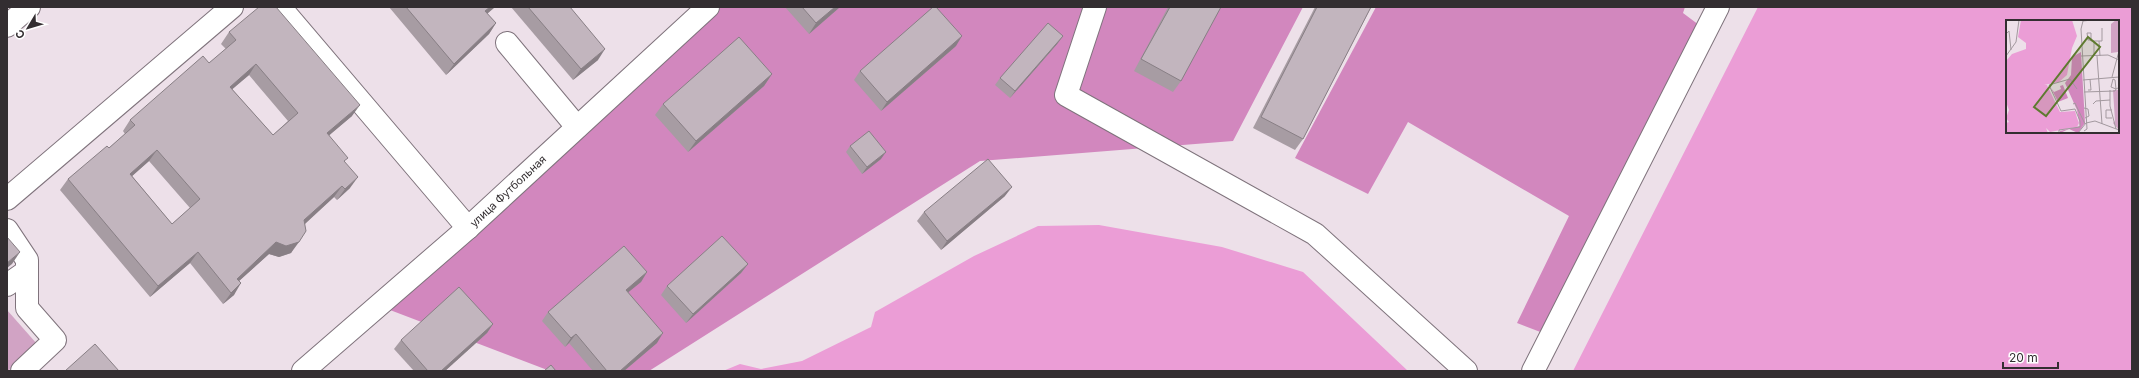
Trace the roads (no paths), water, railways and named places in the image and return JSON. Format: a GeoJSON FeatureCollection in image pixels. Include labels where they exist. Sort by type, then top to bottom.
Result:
{"type":"FeatureCollection","features":[{"type":"Feature","properties":{"kind":"street"},"geometry":{"type":"LineString","coordinates":[[7,26],[30,7]]}},
{"type":"Feature","properties":{"kind":"street"},"geometry":{"type":"LineString","coordinates":[[7,199],[232,7]]}},
{"type":"Feature","properties":{"kind":"street"},"geometry":{"type":"LineString","coordinates":[[280,7],[468,228]]}},
{"type":"Feature","properties":{"kind":"street","name":"улица Футбольная"},"geometry":{"type":"LineString","coordinates":[[303,371],[327,364],[468,228],[708,7]]}},
{"type":"Feature","properties":{"kind":"street"},"geometry":{"type":"LineString","coordinates":[[1095,7],[1066,95],[1314,234],[1466,371]]}},
{"type":"Feature","properties":{"kind":"street"},"geometry":{"type":"LineString","coordinates":[[1533,371],[1718,7]]}},
{"type":"Feature","properties":{"kind":"street"},"geometry":{"type":"LineString","coordinates":[[507,43],[577,127]]}},
{"type":"Feature","properties":{"kind":"street"},"geometry":{"type":"LineString","coordinates":[[7,230],[27,260],[27,308],[55,340],[22,371]]}},
{"type":"Feature","properties":{"kind":"street"},"geometry":{"type":"LineString","coordinates":[[7,285],[28,271]]}}]}
